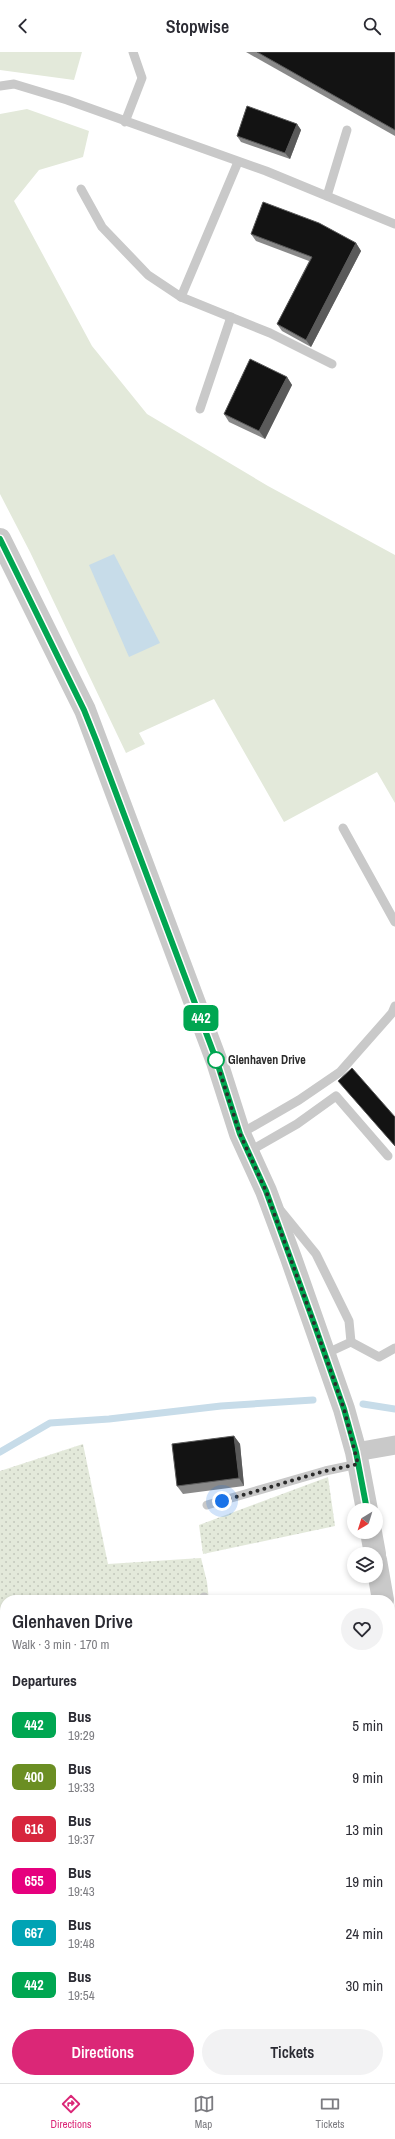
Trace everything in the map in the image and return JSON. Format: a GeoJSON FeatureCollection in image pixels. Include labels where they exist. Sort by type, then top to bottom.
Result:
{"type":"FeatureCollection","features":[{"type":"Feature","properties":{"kind":"street"},"geometry":{"type":"LineString","coordinates":[[0,539],[84,710],[217,1062],[244,1143],[266,1191],[325,1354],[344,1409],[357,1458],[366,1503]]}},
{"type":"Feature","properties":{"kind":"street"},"geometry":{"type":"LineString","coordinates":[[357,1458],[395,1445]]}},
{"type":"Feature","properties":{"kind":"street"},"geometry":{"type":"LineString","coordinates":[[380,1583],[382,1595]]}},
{"type":"Feature","properties":{"kind":"lane"},"geometry":{"type":"LineString","coordinates":[[125,122],[142,78],[133,52]]}},
{"type":"Feature","properties":{"kind":"lane"},"geometry":{"type":"LineString","coordinates":[[0,86],[14,84],[67,100],[238,162],[395,224]]}},
{"type":"Feature","properties":{"kind":"lane"},"geometry":{"type":"LineString","coordinates":[[327,196],[346,130]]}},
{"type":"Feature","properties":{"kind":"lane"},"geometry":{"type":"LineString","coordinates":[[181,297],[238,162]]}},
{"type":"Feature","properties":{"kind":"lane"},"geometry":{"type":"LineString","coordinates":[[81,189],[102,227],[148,275],[181,297],[270,333],[332,364]]}},
{"type":"Feature","properties":{"kind":"lane"},"geometry":{"type":"LineString","coordinates":[[200,410],[231,317]]}},
{"type":"Feature","properties":{"kind":"lane"},"geometry":{"type":"LineString","coordinates":[[343,828],[395,922]]}},
{"type":"Feature","properties":{"kind":"lane"},"geometry":{"type":"LineString","coordinates":[[244,1143],[299,1100],[340,1072],[392,1013],[395,1006]]}},
{"type":"Feature","properties":{"kind":"lane"},"geometry":{"type":"LineString","coordinates":[[244,1143],[297,1124],[336,1096],[388,1156]]}},
{"type":"Feature","properties":{"kind":"lane"},"geometry":{"type":"LineString","coordinates":[[266,1191],[316,1254],[349,1321],[351,1342]]}},
{"type":"Feature","properties":{"kind":"lane"},"geometry":{"type":"LineString","coordinates":[[351,1342],[379,1357],[395,1348]]}},
{"type":"Feature","properties":{"kind":"lane"},"geometry":{"type":"LineString","coordinates":[[325,1354],[351,1342]]}},
{"type":"Feature","properties":{"kind":"lane"},"geometry":{"type":"LineString","coordinates":[[207,1505],[325,1471],[357,1458]]}},
{"type":"Feature","properties":{"kind":"green space"},"geometry":{"type":"Polygon","coordinates":[[[0,52],[82,52],[74,80],[0,70],[0,52]]]}},
{"type":"Feature","properties":{"kind":"green space"},"geometry":{"type":"Polygon","coordinates":[[[27,109],[89,131],[83,157],[39,170],[14,201],[92,346],[147,414],[268,486],[395,555],[395,803],[377,772],[284,822],[214,699],[139,733],[145,744],[126,753],[30,552],[0,494],[0,114],[27,109]]]}},
{"type":"Feature","properties":{"kind":"green space"},"geometry":{"type":"Polygon","coordinates":[[[83,1444],[108,1564],[201,1558],[208,1595],[0,1595],[0,1471],[83,1444]]]}},
{"type":"Feature","properties":{"kind":"green space"},"geometry":{"type":"Polygon","coordinates":[[[328,1477],[335,1526],[203,1554],[199,1525],[328,1477]]]}},
{"type":"Feature","properties":{"kind":"water"},"geometry":{"type":"Polygon","coordinates":[[[114,554],[160,643],[129,657],[89,565],[114,554]]]}},
{"type":"Feature","properties":{"kind":"building"},"geometry":{"type":"Polygon","coordinates":[[[257,52],[395,52],[395,130],[257,52]]]}},
{"type":"Feature","properties":{"kind":"building"},"geometry":{"type":"Polygon","coordinates":[[[247,106],[297,124],[285,153],[237,136],[247,106]]]}},
{"type":"Feature","properties":{"kind":"building"},"geometry":{"type":"Polygon","coordinates":[[[263,202],[319,223],[356,243],[306,340],[277,324],[312,257],[251,234],[263,202]]]}},
{"type":"Feature","properties":{"kind":"building"},"geometry":{"type":"Polygon","coordinates":[[[250,359],[287,377],[259,431],[224,414],[250,359]]]}},
{"type":"Feature","properties":{"kind":"building"},"geometry":{"type":"Polygon","coordinates":[[[352,1068],[395,1117],[395,1146],[338,1081],[352,1068]]]}},
{"type":"Feature","properties":{"kind":"building"},"geometry":{"type":"Polygon","coordinates":[[[234,1436],[239,1478],[177,1486],[172,1444],[234,1436]]]}},
{"type":"Feature","properties":{"kind":"waterway"},"geometry":{"type":"LineString","coordinates":[[0,1452],[50,1423],[109,1419],[221,1406],[313,1400]]}},
{"type":"Feature","properties":{"kind":"waterway"},"geometry":{"type":"LineString","coordinates":[[363,1404],[395,1409]]}},
{"type":"Feature","properties":{"kind":"bus line","name":"442"},"geometry":{"type":"LineString","coordinates":[[0,539],[84,710],[96,740],[217,1062],[240,1134],[266,1191],[291,1258],[344,1409],[356,1452],[366,1503]]}},
{"type":"Feature","properties":{"kind":"place","name":"Glenhaven Drive"},"geometry":{"type":"Point","coordinates":[216,1060]}},
{"type":"Feature","properties":{"kind":"route"},"geometry":{"type":"LineString","coordinates":[[216,1060],[240,1134],[266,1191],[315,1326],[344,1409],[358,1464],[325,1471],[222,1501]]}}]}
